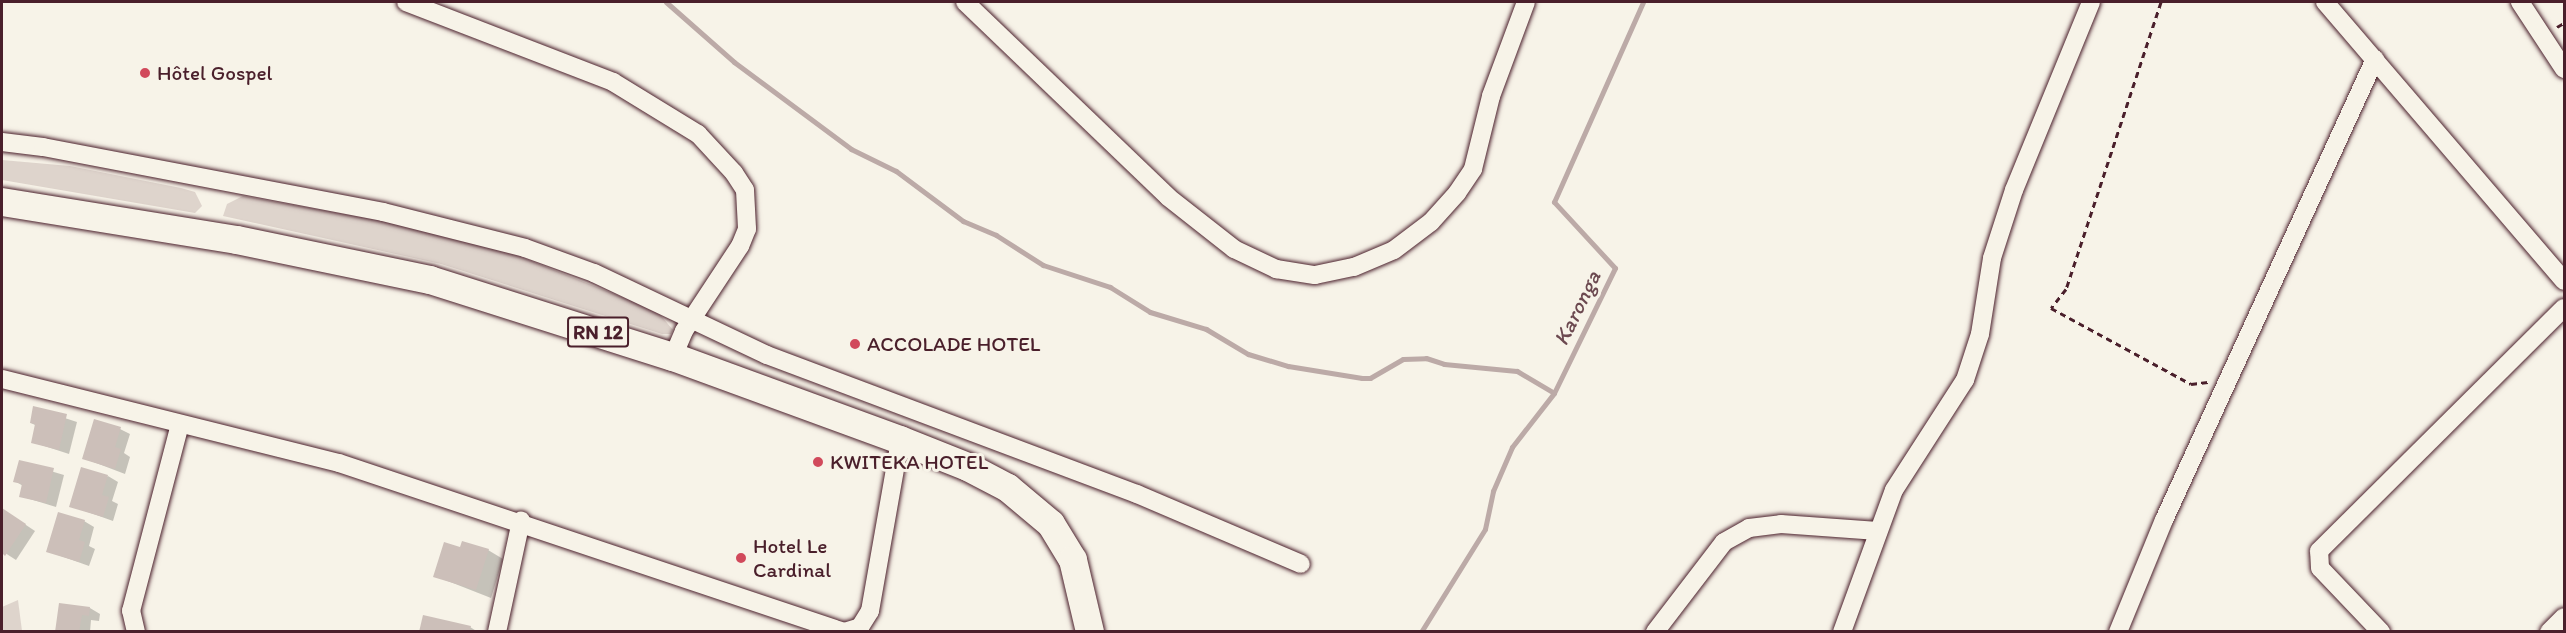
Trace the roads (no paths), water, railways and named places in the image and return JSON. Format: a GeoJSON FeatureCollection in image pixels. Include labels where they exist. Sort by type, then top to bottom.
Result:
{"type":"FeatureCollection","features":[{"type":"Feature","properties":{"kind":"main road","name":"RN 12"},"geometry":{"type":"LineString","coordinates":[[2,202],[345,260],[501,300],[673,357],[900,440],[968,467],[1008,489],[1051,524],[1073,560],[1090,632]]}},
{"type":"Feature","properties":{"kind":"street"},"geometry":{"type":"LineString","coordinates":[[406,2],[613,82],[675,118],[722,159],[745,190],[747,229],[740,246],[690,320],[673,357]]}},
{"type":"Feature","properties":{"kind":"street"},"geometry":{"type":"LineString","coordinates":[[964,2],[1168,197],[1234,249],[1276,269],[1314,275],[1354,267],[1394,250],[1431,222],[1457,193],[1473,169],[1491,96],[1526,2]]}},
{"type":"Feature","properties":{"kind":"street"},"geometry":{"type":"LineString","coordinates":[[1842,632],[1894,490],[1965,380],[1980,334],[1992,258],[2014,190],[2091,2]]}},
{"type":"Feature","properties":{"kind":"street"},"geometry":{"type":"LineString","coordinates":[[2325,2],[2565,281]]}},
{"type":"Feature","properties":{"kind":"street"},"geometry":{"type":"LineString","coordinates":[[2520,2],[2565,69]]}},
{"type":"Feature","properties":{"kind":"street"},"geometry":{"type":"LineString","coordinates":[[2118,632],[2228,379],[2375,59]]}},
{"type":"Feature","properties":{"kind":"street"},"geometry":{"type":"LineString","coordinates":[[2,142],[43,147],[383,212],[459,230],[594,273],[767,355],[1137,494],[1301,564]]}},
{"type":"Feature","properties":{"kind":"street"},"geometry":{"type":"LineString","coordinates":[[2381,632],[2320,568],[2319,551],[2565,308]]}},
{"type":"Feature","properties":{"kind":"street"},"geometry":{"type":"LineString","coordinates":[[2,379],[339,463],[521,521],[844,632],[860,627],[870,611],[900,440]]}},
{"type":"Feature","properties":{"kind":"street"},"geometry":{"type":"LineString","coordinates":[[135,632],[131,611],[180,424]]}},
{"type":"Feature","properties":{"kind":"street"},"geometry":{"type":"LineString","coordinates":[[496,632],[521,521]]}},
{"type":"Feature","properties":{"kind":"street"},"geometry":{"type":"LineString","coordinates":[[1655,632],[1724,542],[1749,528],[1780,524],[1878,531]]}},
{"type":"Feature","properties":{"kind":"street"},"geometry":{"type":"LineString","coordinates":[[2549,632],[2565,617]]}},
{"type":"Feature","properties":{"kind":"waterway"},"geometry":{"type":"LineString","coordinates":[[666,2],[734,62],[851,149],[896,171],[963,221],[996,235],[1043,265],[1110,287],[1150,312],[1206,329],[1248,354],[1288,366],[1370,378],[1403,359],[1426,358],[1444,364],[1517,371],[1554,393]]}},
{"type":"Feature","properties":{"kind":"waterway","name":"Karonga"},"geometry":{"type":"LineString","coordinates":[[1421,632],[1485,529],[1493,491],[1512,447],[1554,393],[1615,268],[1554,202],[1643,2]]}},
{"type":"Feature","properties":{"kind":"place","name":"Hôtel Gospel"},"geometry":{"type":"Point","coordinates":[145,73]}},
{"type":"Feature","properties":{"kind":"place","name":"ACCOLADE HOTEL"},"geometry":{"type":"Point","coordinates":[855,344]}},
{"type":"Feature","properties":{"kind":"place","name":"KWITEKA HOTEL"},"geometry":{"type":"Point","coordinates":[818,462]}},
{"type":"Feature","properties":{"kind":"place","name":"Hotel Le Cardinal"},"geometry":{"type":"Point","coordinates":[741,558]}}]}
